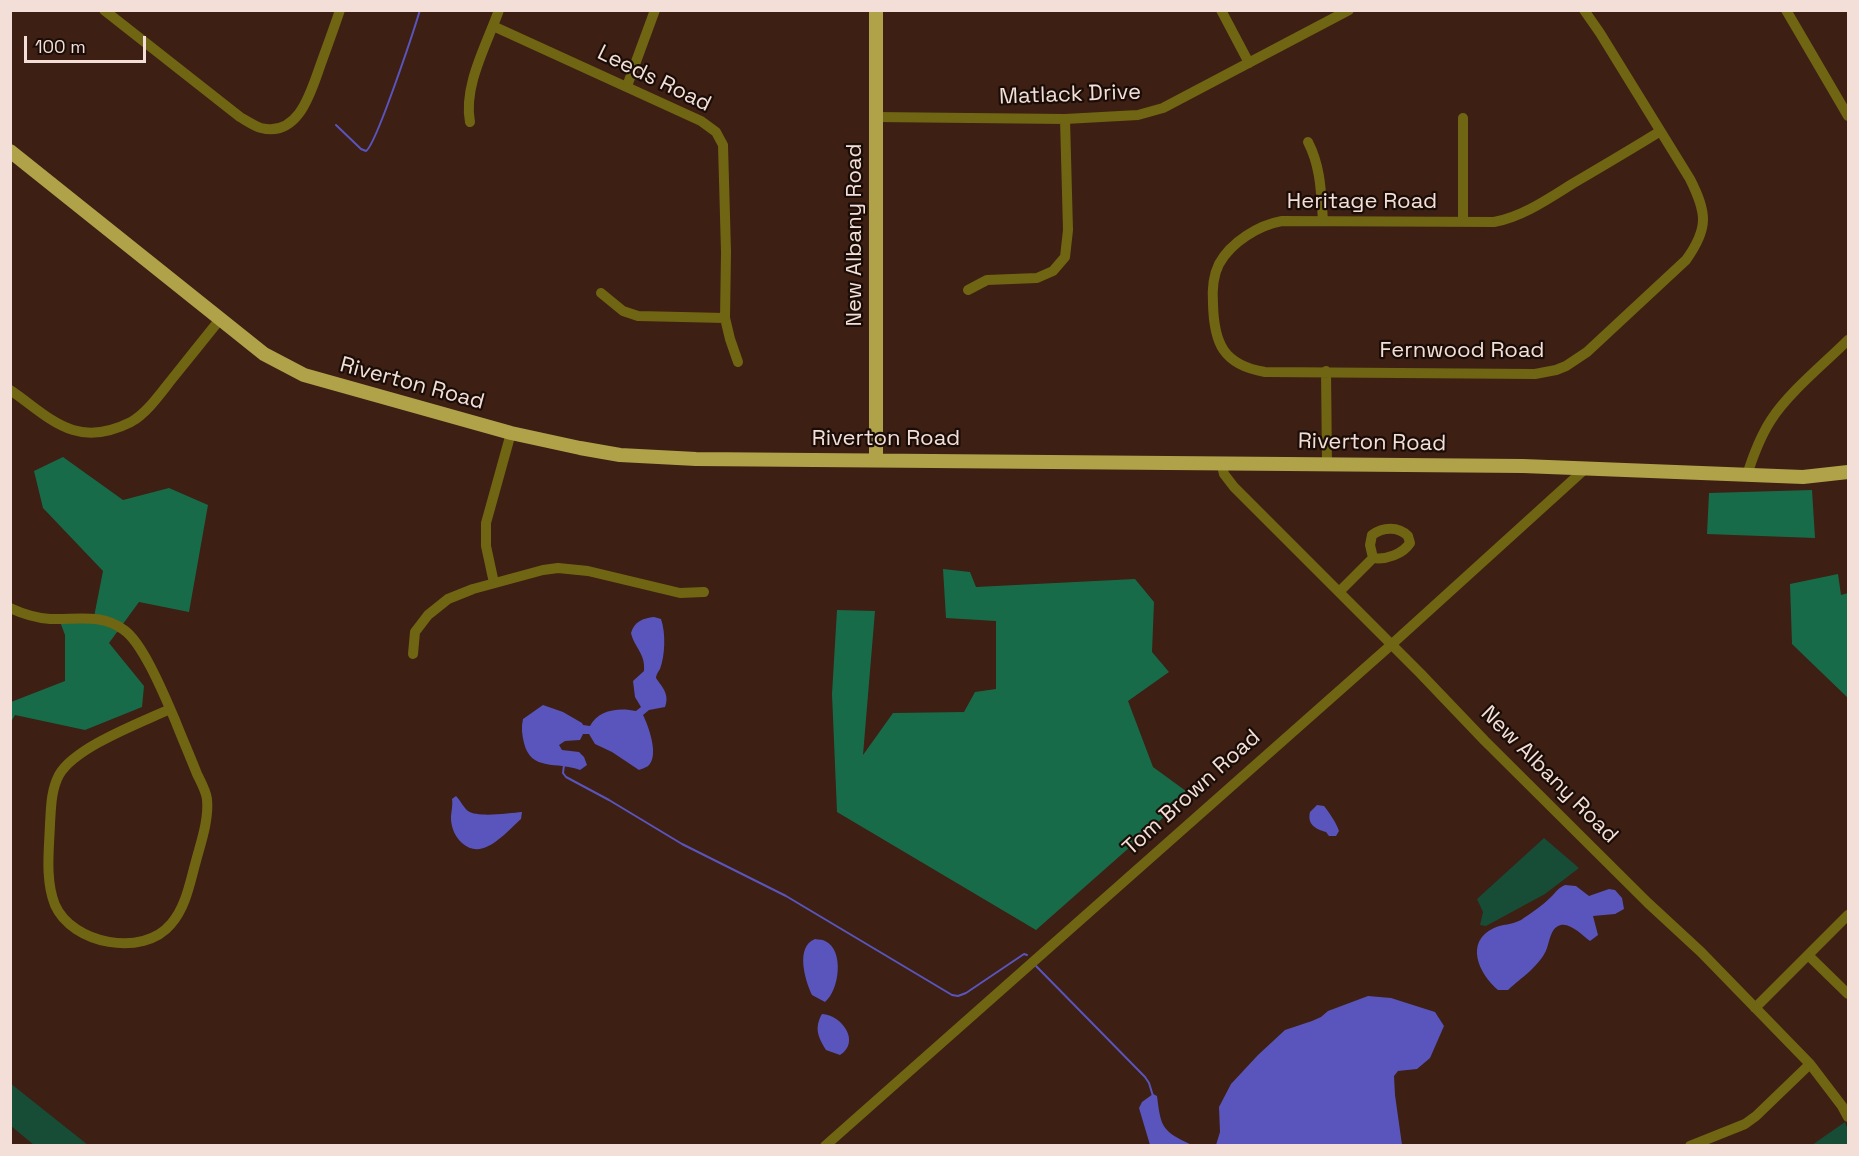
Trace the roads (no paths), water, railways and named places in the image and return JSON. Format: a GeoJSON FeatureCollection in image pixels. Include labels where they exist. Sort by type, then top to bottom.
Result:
{"type":"FeatureCollection","features":[{"type":"Feature","properties":{"kind":"main road","name":"New Albany Road"},"geometry":{"type":"LineString","coordinates":[[876,10],[876,459]]}},
{"type":"Feature","properties":{"kind":"main road","name":"Riverton Road"},"geometry":{"type":"LineString","coordinates":[[10,151],[264,354],[304,375],[511,433],[580,448],[646,458],[1221,462],[1585,469],[1803,477],[1848,472]]}},
{"type":"Feature","properties":{"kind":"street"},"geometry":{"type":"LineString","coordinates":[[104,10],[240,117],[259,128],[269,129],[279,128],[296,119],[306,105],[340,10]]}},
{"type":"Feature","properties":{"kind":"street"},"geometry":{"type":"LineString","coordinates":[[470,122],[468,108],[470,90],[499,10]]}},
{"type":"Feature","properties":{"kind":"street"},"geometry":{"type":"LineString","coordinates":[[627,86],[656,10]]}},
{"type":"Feature","properties":{"kind":"street"},"geometry":{"type":"LineString","coordinates":[[1221,10],[1249,63]]}},
{"type":"Feature","properties":{"kind":"street","name":"Matlack Drive"},"geometry":{"type":"LineString","coordinates":[[876,117],[1065,118],[1138,115],[1163,108],[1349,10]]}},
{"type":"Feature","properties":{"kind":"street","name":"Fernwood Road"},"geometry":{"type":"LineString","coordinates":[[1326,371],[1535,374],[1556,370],[1587,352],[1686,260],[1702,233],[1700,200],[1584,10]]}},
{"type":"Feature","properties":{"kind":"street"},"geometry":{"type":"LineString","coordinates":[[1786,10],[1848,116]]}},
{"type":"Feature","properties":{"kind":"street","name":"Leeds Road"},"geometry":{"type":"LineString","coordinates":[[493,26],[701,121],[721,138],[726,252],[725,318],[738,362]]}},
{"type":"Feature","properties":{"kind":"street"},"geometry":{"type":"LineString","coordinates":[[968,290],[987,280],[1036,278],[1053,271],[1065,257],[1068,230],[1065,118]]}},
{"type":"Feature","properties":{"kind":"street"},"geometry":{"type":"LineString","coordinates":[[1463,118],[1463,221]]}},
{"type":"Feature","properties":{"kind":"street","name":"Heritage Road"},"geometry":{"type":"LineString","coordinates":[[1326,371],[1265,372],[1247,369],[1232,360],[1217,339],[1213,322],[1212,295],[1219,264],[1229,250],[1256,230],[1272,222],[1282,221],[1494,222],[1522,213],[1659,132]]}},
{"type":"Feature","properties":{"kind":"street"},"geometry":{"type":"LineString","coordinates":[[1308,142],[1320,174],[1323,221]]}},
{"type":"Feature","properties":{"kind":"street"},"geometry":{"type":"LineString","coordinates":[[601,293],[623,311],[638,316],[725,318]]}},
{"type":"Feature","properties":{"kind":"street"},"geometry":{"type":"LineString","coordinates":[[10,390],[72,430],[109,431],[131,422],[157,398],[221,318]]}},
{"type":"Feature","properties":{"kind":"street"},"geometry":{"type":"LineString","coordinates":[[1747,475],[1760,439],[1772,419],[1848,340]]}},
{"type":"Feature","properties":{"kind":"street"},"geometry":{"type":"LineString","coordinates":[[1326,371],[1328,464]]}},
{"type":"Feature","properties":{"kind":"street"},"geometry":{"type":"LineString","coordinates":[[494,583],[486,546],[486,523],[511,433]]}},
{"type":"Feature","properties":{"kind":"street","name":"New Albany Road"},"geometry":{"type":"LineString","coordinates":[[1221,462],[1224,474],[1234,487],[1648,903],[1701,952],[1810,1064],[1848,1117]]}},
{"type":"Feature","properties":{"kind":"street","name":"Tom Brown Road"},"geometry":{"type":"LineString","coordinates":[[825,1146],[1391,645],[1585,469]]}},
{"type":"Feature","properties":{"kind":"street"},"geometry":{"type":"LineString","coordinates":[[1339,592],[1373,558]]}},
{"type":"Feature","properties":{"kind":"street"},"geometry":{"type":"LineString","coordinates":[[413,654],[415,632],[428,615],[448,599],[494,583],[558,568],[588,571],[680,593],[704,592]]}},
{"type":"Feature","properties":{"kind":"street"},"geometry":{"type":"LineString","coordinates":[[10,608],[26,615],[48,619],[95,618],[106,620],[125,630],[140,647],[170,709],[207,798],[207,817],[187,893],[171,924],[157,937],[135,942],[103,941],[77,930],[64,919],[51,891],[49,874],[51,800],[56,782],[60,773],[72,759],[88,748],[170,709]]}},
{"type":"Feature","properties":{"kind":"street"},"geometry":{"type":"LineString","coordinates":[[1755,1008],[1848,915]]}},
{"type":"Feature","properties":{"kind":"street"},"geometry":{"type":"LineString","coordinates":[[1809,956],[1848,994]]}},
{"type":"Feature","properties":{"kind":"street"},"geometry":{"type":"LineString","coordinates":[[1689,1146],[1744,1124],[1756,1116],[1810,1064]]}},
{"type":"Feature","properties":{"kind":"waterway"},"geometry":{"type":"LineString","coordinates":[[336,125],[366,151],[386,109],[420,10]]}},
{"type":"Feature","properties":{"kind":"waterway"},"geometry":{"type":"LineString","coordinates":[[564,765],[563,773],[566,777],[682,844],[786,896],[952,995],[958,996],[966,993],[1024,954],[1027,955]]}},
{"type":"Feature","properties":{"kind":"waterway"},"geometry":{"type":"LineString","coordinates":[[1036,966],[1145,1077],[1153,1096]]}}]}
